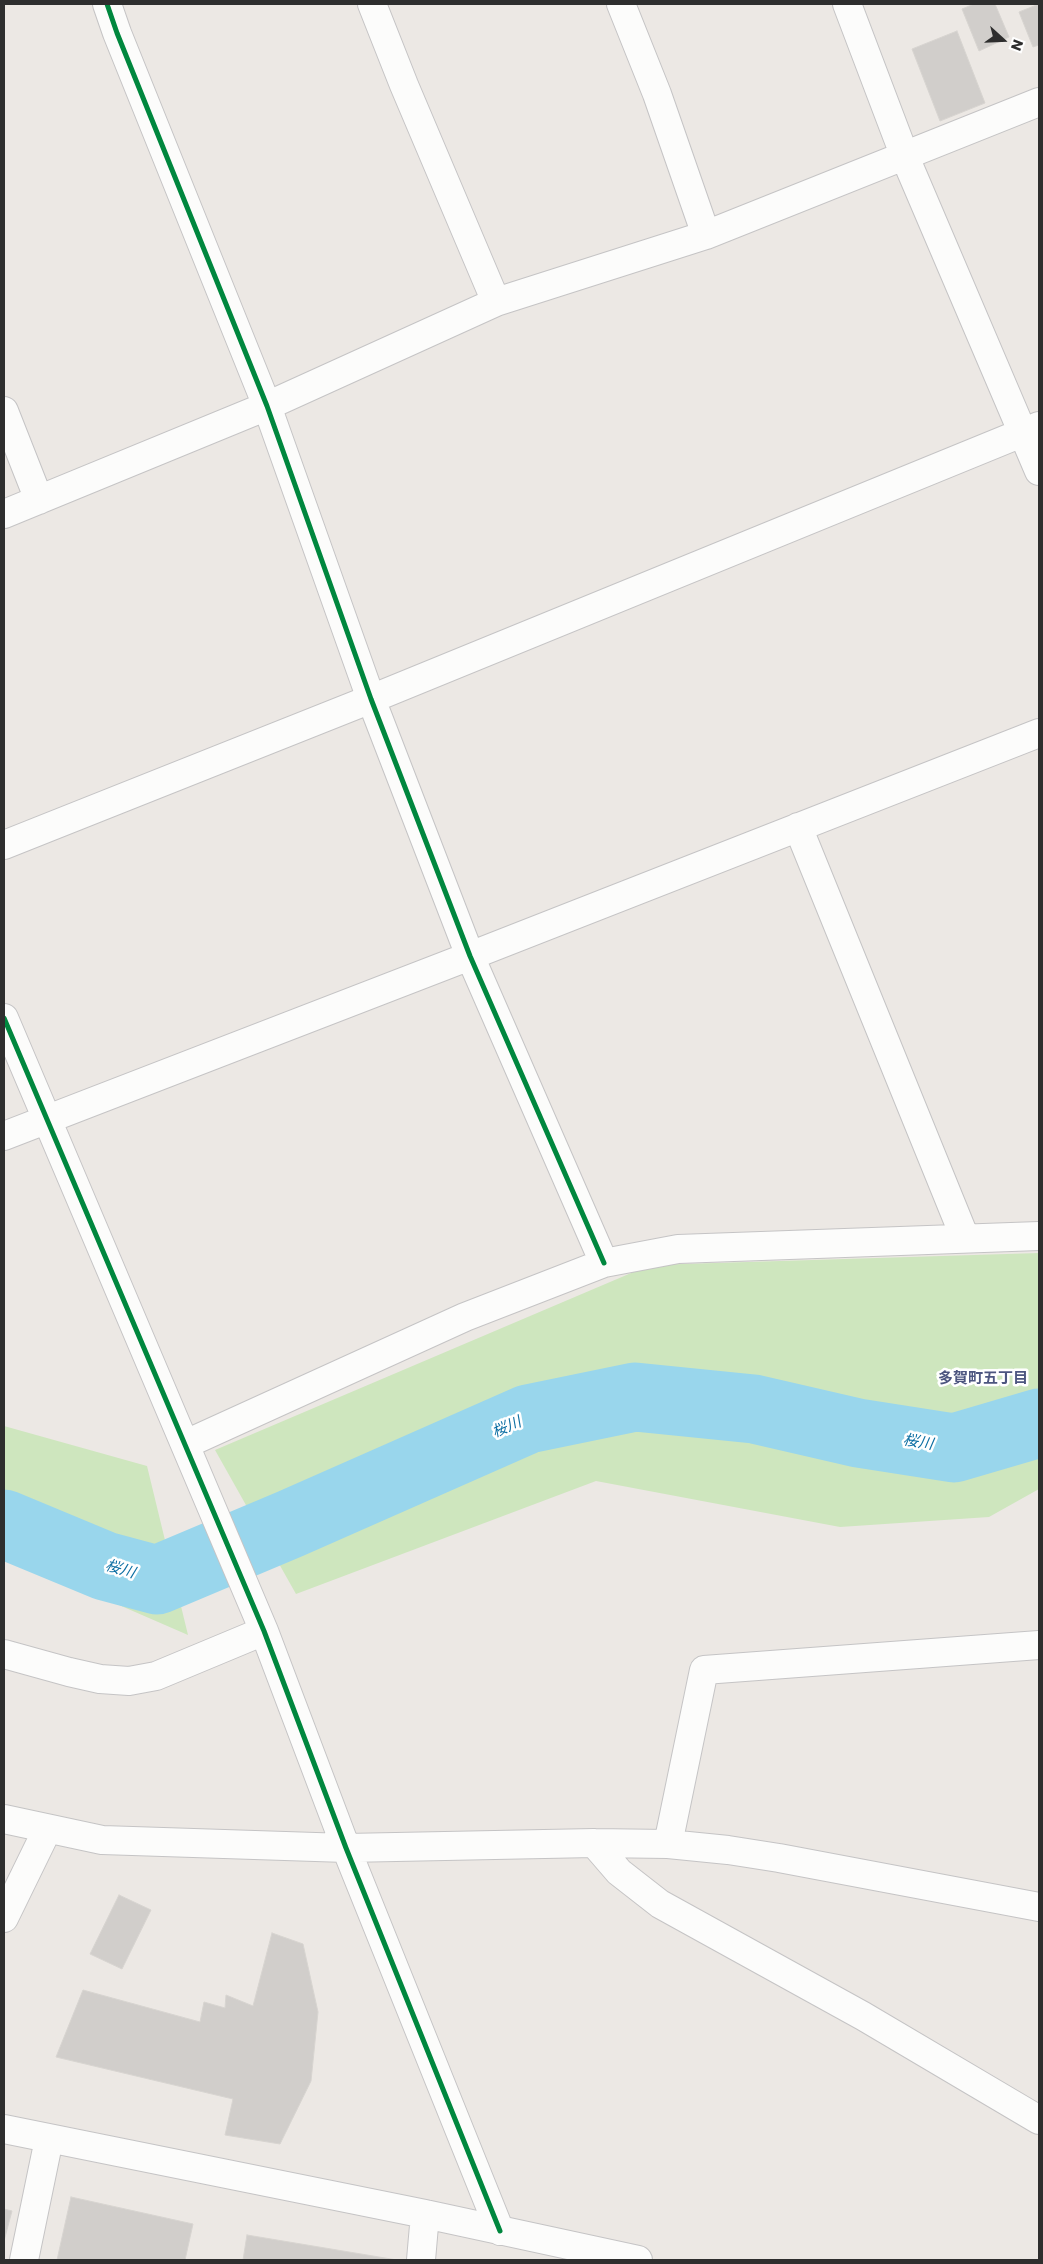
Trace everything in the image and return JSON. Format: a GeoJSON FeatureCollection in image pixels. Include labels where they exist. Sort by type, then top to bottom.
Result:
{"type":"FeatureCollection","features":[{"type":"Feature","properties":{"kind":"street"},"geometry":{"type":"LineString","coordinates":[[107,4],[267,406],[371,699],[470,956],[604,1262]]}},
{"type":"Feature","properties":{"kind":"street"},"geometry":{"type":"LineString","coordinates":[[372,4],[404,85],[496,302]]}},
{"type":"Feature","properties":{"kind":"street"},"geometry":{"type":"LineString","coordinates":[[621,4],[657,94],[706,235]]}},
{"type":"Feature","properties":{"kind":"street"},"geometry":{"type":"LineString","coordinates":[[847,4],[905,157],[1032,429],[1039,471]]}},
{"type":"Feature","properties":{"kind":"street"},"geometry":{"type":"LineString","coordinates":[[4,514],[267,406],[496,302],[706,235],[1039,102]]}},
{"type":"Feature","properties":{"kind":"street"},"geometry":{"type":"LineString","coordinates":[[4,411],[39,500]]}},
{"type":"Feature","properties":{"kind":"street"},"geometry":{"type":"LineString","coordinates":[[4,845],[371,699],[1032,429]]}},
{"type":"Feature","properties":{"kind":"street"},"geometry":{"type":"LineString","coordinates":[[4,1136],[45,1118],[470,956],[1039,733]]}},
{"type":"Feature","properties":{"kind":"street"},"geometry":{"type":"LineString","coordinates":[[798,827],[965,1238]]}},
{"type":"Feature","properties":{"kind":"street"},"geometry":{"type":"LineString","coordinates":[[4,1018],[259,1620],[346,1848],[500,2231]]}},
{"type":"Feature","properties":{"kind":"street"},"geometry":{"type":"LineString","coordinates":[[186,1444],[465,1317],[604,1262],[678,1249],[1039,1236]]}},
{"type":"Feature","properties":{"kind":"street"},"geometry":{"type":"LineString","coordinates":[[4,1654],[69,1672],[129,1681],[156,1676],[259,1620]]}},
{"type":"Feature","properties":{"kind":"street"},"geometry":{"type":"LineString","coordinates":[[668,1844],[704,1670],[1039,1645]]}},
{"type":"Feature","properties":{"kind":"street"},"geometry":{"type":"LineString","coordinates":[[4,1820],[102,1840],[346,1848],[594,1843],[668,1844],[728,1850],[779,1858],[1039,1907]]}},
{"type":"Feature","properties":{"kind":"street"},"geometry":{"type":"LineString","coordinates":[[4,1918],[47,1830]]}},
{"type":"Feature","properties":{"kind":"street"},"geometry":{"type":"LineString","coordinates":[[594,1843],[619,1872],[660,1904],[863,2016],[1039,2120]]}},
{"type":"Feature","properties":{"kind":"street"},"geometry":{"type":"LineString","coordinates":[[4,2129],[425,2214],[638,2260]]}},
{"type":"Feature","properties":{"kind":"street"},"geometry":{"type":"LineString","coordinates":[[24,2260],[49,2139]]}},
{"type":"Feature","properties":{"kind":"street"},"geometry":{"type":"LineString","coordinates":[[421,2260],[425,2214]]}},
{"type":"Feature","properties":{"kind":"green space"},"geometry":{"type":"Polygon","coordinates":[[[1039,1253],[1039,1489],[989,1517],[840,1527],[596,1481],[296,1594],[215,1450],[650,1265],[1039,1253]]]}},
{"type":"Feature","properties":{"kind":"green space"},"geometry":{"type":"Polygon","coordinates":[[[4,1426],[147,1466],[188,1635],[4,1555],[4,1426]]]}},
{"type":"Feature","properties":{"kind":"water"},"geometry":{"type":"Polygon","coordinates":[[[4,1509],[109,1552],[101,1578],[4,1539],[4,1509]]]}},
{"type":"Feature","properties":{"kind":"building"},"geometry":{"type":"Polygon","coordinates":[[[974,4],[995,4],[1009,37],[979,51],[962,9],[974,4]]]}},
{"type":"Feature","properties":{"kind":"building"},"geometry":{"type":"Polygon","coordinates":[[[1039,4],[1039,45],[1033,47],[1019,12],[1039,4]]]}},
{"type":"Feature","properties":{"kind":"building"},"geometry":{"type":"Polygon","coordinates":[[[957,31],[985,103],[940,121],[912,49],[957,31]]]}},
{"type":"Feature","properties":{"kind":"building"},"geometry":{"type":"Polygon","coordinates":[[[119,1895],[151,1910],[122,1969],[90,1954],[119,1895]]]}},
{"type":"Feature","properties":{"kind":"building"},"geometry":{"type":"Polygon","coordinates":[[[272,1933],[303,1944],[318,2012],[311,2081],[280,2144],[225,2135],[233,2099],[56,2057],[83,1990],[200,2022],[204,2002],[225,2008],[226,1995],[253,2006],[272,1933]]]}},
{"type":"Feature","properties":{"kind":"building"},"geometry":{"type":"Polygon","coordinates":[[[71,2197],[193,2224],[185,2260],[57,2260],[71,2197]]]}},
{"type":"Feature","properties":{"kind":"building"},"geometry":{"type":"Polygon","coordinates":[[[4,2209],[12,2211],[4,2241],[4,2209]]]}},
{"type":"Feature","properties":{"kind":"building"},"geometry":{"type":"Polygon","coordinates":[[[247,2235],[397,2260],[243,2260],[247,2235]]]}},
{"type":"Feature","properties":{"kind":"waterway","name":"桜川"},"geometry":{"type":"LineString","coordinates":[[4,1524],[105,1566],[157,1580],[290,1524],[528,1419],[635,1397],[754,1409],[858,1433],[954,1448],[1039,1423]]}},
{"type":"Feature","properties":{"kind":"cycle path"},"geometry":{"type":"LineString","coordinates":[[107,4],[267,406],[371,699],[470,956],[604,1263]]}},
{"type":"Feature","properties":{"kind":"cycle path"},"geometry":{"type":"LineString","coordinates":[[4,1018],[264,1631],[346,1848],[500,2231]]}},
{"type":"Feature","properties":{"kind":"district","name":"多賀町五丁目"},"geometry":{"type":"Point","coordinates":[983,1379]}}]}
